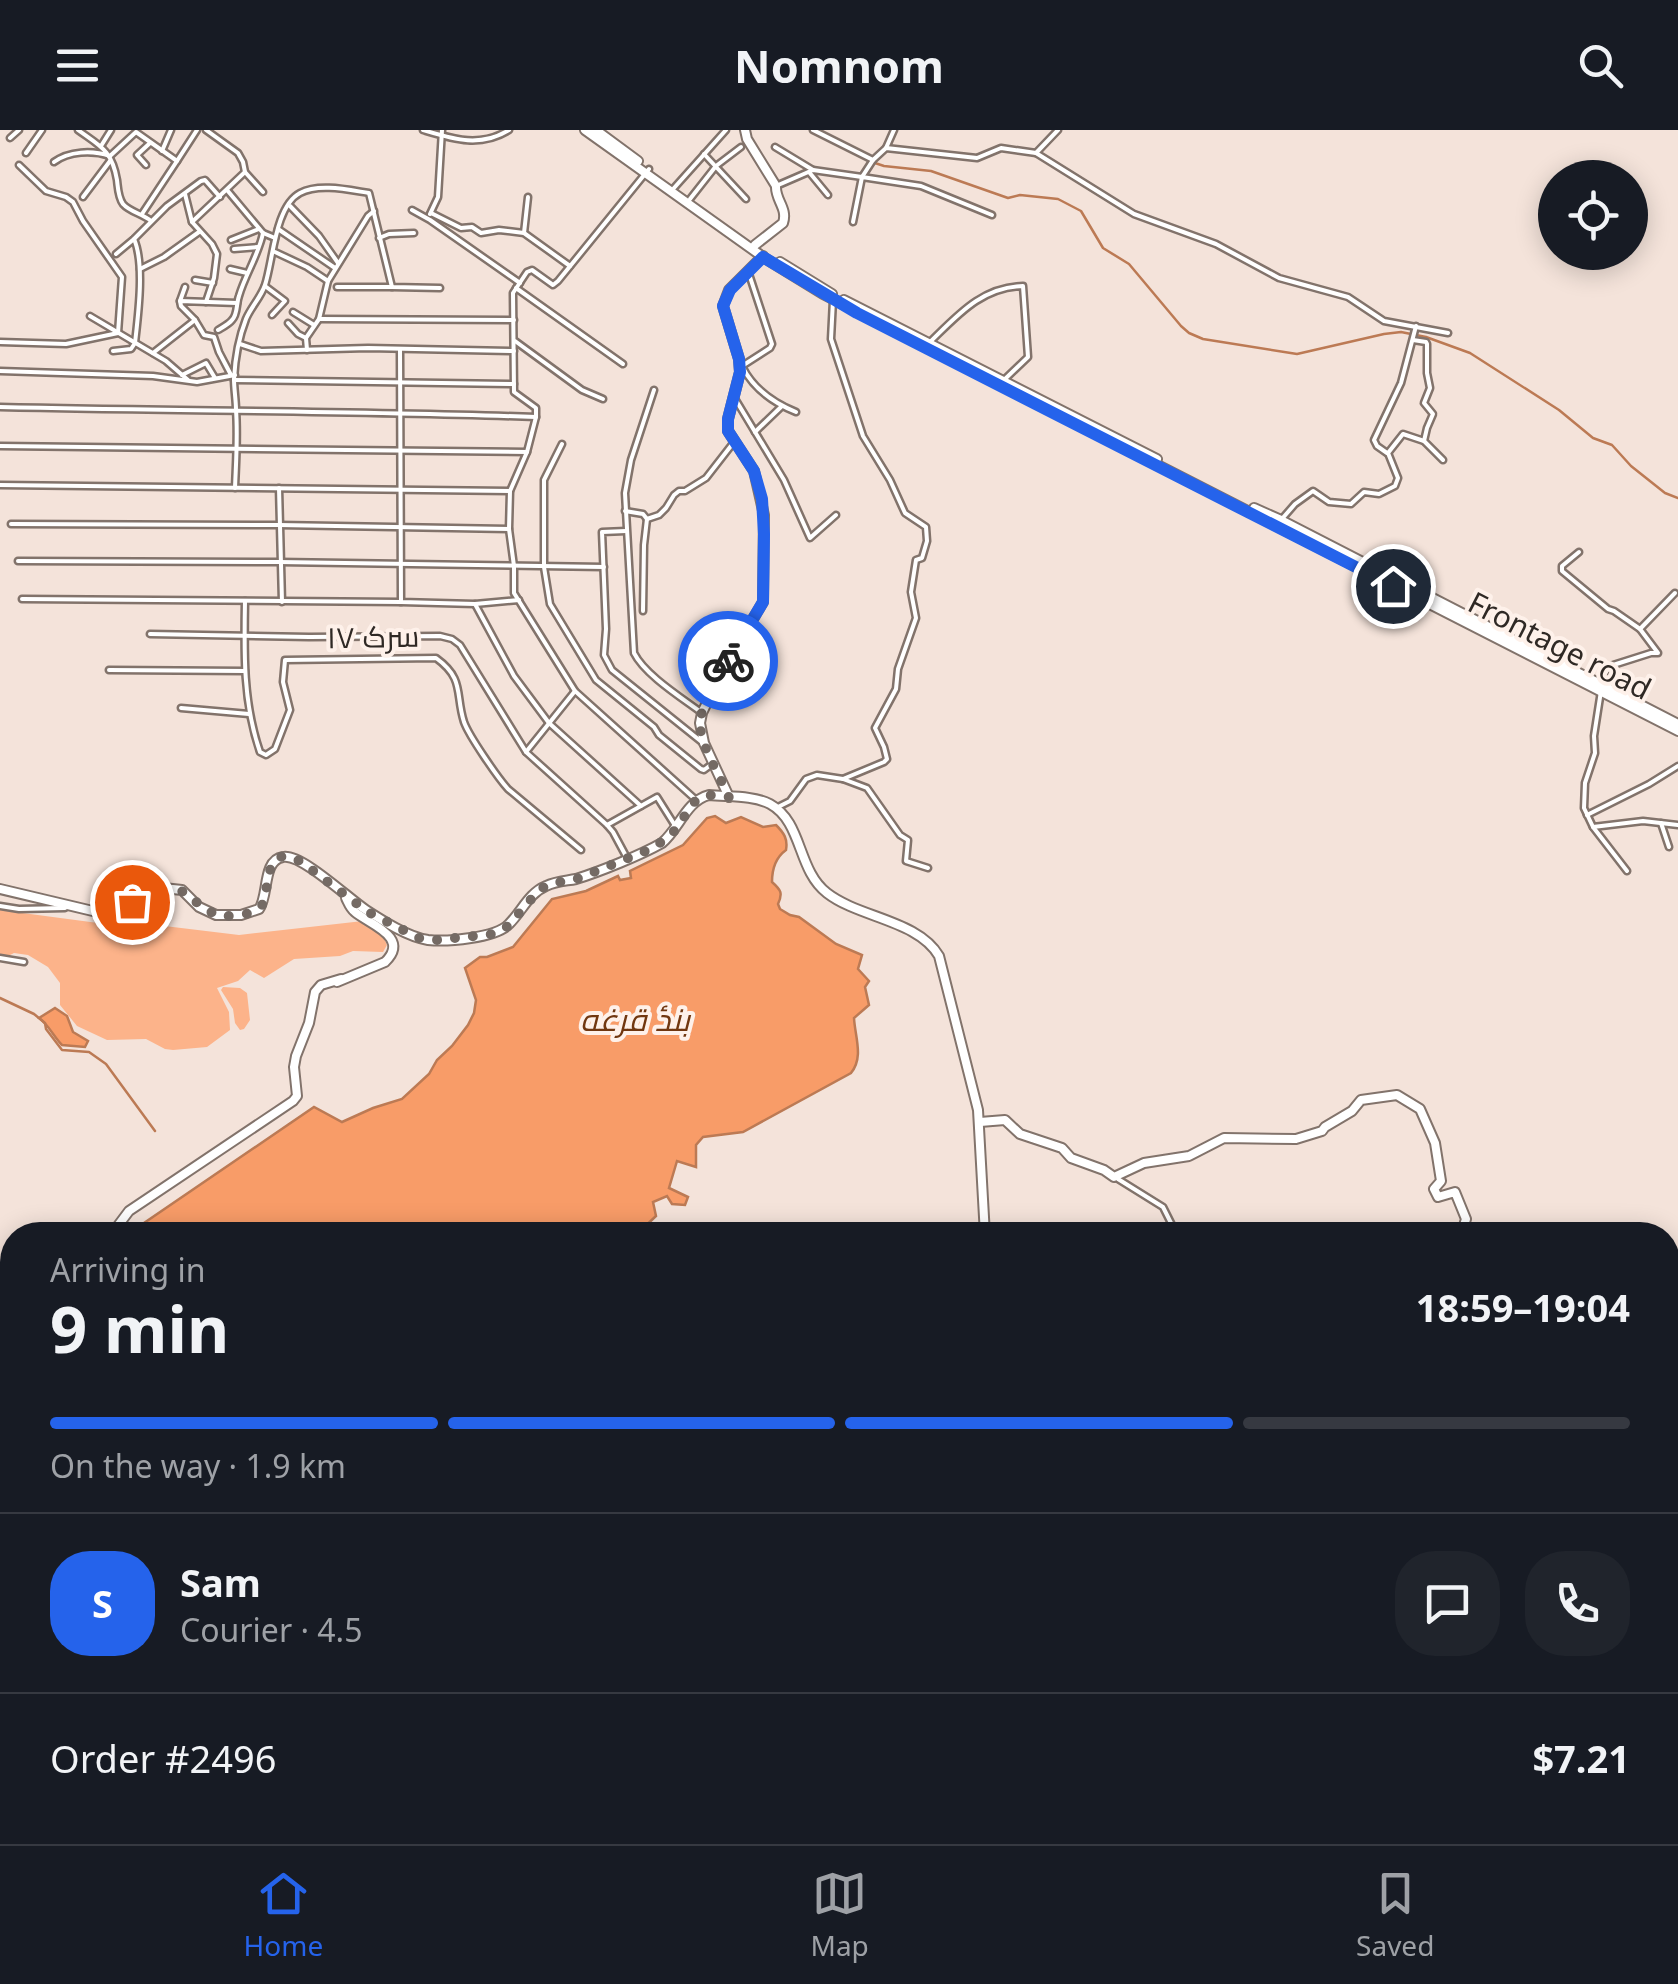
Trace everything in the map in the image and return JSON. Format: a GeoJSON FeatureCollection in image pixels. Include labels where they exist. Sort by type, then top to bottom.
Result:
{"type":"FeatureCollection","features":[{"type":"Feature","properties":{"kind":"main road","name":"Frontage road"},"geometry":{"type":"LineString","coordinates":[[586,130],[764,255],[834,298],[1678,728]]}},
{"type":"Feature","properties":{"kind":"main road"},"geometry":{"type":"LineString","coordinates":[[596,130],[764,255],[730,290],[723,306],[741,362],[728,431],[754,471],[762,499],[764,534],[763,602],[720,675],[700,723],[704,743],[729,797]]}},
{"type":"Feature","properties":{"kind":"main road"},"geometry":{"type":"LineString","coordinates":[[746,130],[747,139],[776,186],[785,220],[755,246]]}},
{"type":"Feature","properties":{"kind":"main road"},"geometry":{"type":"LineString","coordinates":[[834,298],[1281,520],[1599,688]]}},
{"type":"Feature","properties":{"kind":"main road"},"geometry":{"type":"LineString","coordinates":[[0,889],[96,912],[122,907],[154,891],[172,888],[182,890],[216,915],[228,916],[253,912],[263,904],[271,866],[286,856],[300,861],[368,912],[419,938],[487,935],[508,926],[540,889],[574,880],[662,843],[696,800],[709,795],[762,802],[776,808],[792,829],[806,866],[820,887],[847,904],[916,934],[934,949],[942,964],[980,1122],[984,1222]]}},
{"type":"Feature","properties":{"kind":"main road"},"geometry":{"type":"LineString","coordinates":[[120,1222],[129,1211],[297,1096],[296,1056],[318,988],[385,962],[391,956],[393,947],[384,930],[353,911],[344,894]]}},
{"type":"Feature","properties":{"kind":"main road"},"geometry":{"type":"LineString","coordinates":[[980,1122],[1005,1120],[1020,1134],[1062,1148],[1070,1158],[1114,1176],[1144,1164],[1190,1156],[1224,1138],[1306,1137],[1322,1131],[1362,1100],[1397,1095],[1420,1109],[1426,1119],[1441,1181],[1434,1189],[1438,1196],[1454,1192],[1465,1222]]}},
{"type":"Feature","properties":{"kind":"street"},"geometry":{"type":"LineString","coordinates":[[10,138],[19,130]]}},
{"type":"Feature","properties":{"kind":"street"},"geometry":{"type":"LineString","coordinates":[[26,153],[42,130]]}},
{"type":"Feature","properties":{"kind":"street"},"geometry":{"type":"LineString","coordinates":[[78,130],[102,146],[110,158],[123,204],[152,221]]}},
{"type":"Feature","properties":{"kind":"street"},"geometry":{"type":"LineString","coordinates":[[102,146],[111,130]]}},
{"type":"Feature","properties":{"kind":"street"},"geometry":{"type":"LineString","coordinates":[[162,151],[172,130]]}},
{"type":"Feature","properties":{"kind":"street"},"geometry":{"type":"LineString","coordinates":[[142,214],[197,130]]}},
{"type":"Feature","properties":{"kind":"street"},"geometry":{"type":"LineString","coordinates":[[206,130],[238,153],[245,172],[263,192]]}},
{"type":"Feature","properties":{"kind":"street"},"geometry":{"type":"LineString","coordinates":[[423,130],[462,141],[496,138],[508,130]]}},
{"type":"Feature","properties":{"kind":"street"},"geometry":{"type":"LineString","coordinates":[[674,188],[726,130]]}},
{"type":"Feature","properties":{"kind":"street"},"geometry":{"type":"LineString","coordinates":[[813,130],[872,163]]}},
{"type":"Feature","properties":{"kind":"street"},"geometry":{"type":"LineString","coordinates":[[854,222],[862,176],[886,148],[894,130]]}},
{"type":"Feature","properties":{"kind":"street"},"geometry":{"type":"LineString","coordinates":[[1036,154],[1058,130]]}},
{"type":"Feature","properties":{"kind":"street"},"geometry":{"type":"LineString","coordinates":[[82,197],[134,132],[177,161]]}},
{"type":"Feature","properties":{"kind":"street"},"geometry":{"type":"LineString","coordinates":[[429,215],[438,197],[442,133]]}},
{"type":"Feature","properties":{"kind":"street"},"geometry":{"type":"LineString","coordinates":[[146,165],[137,155],[150,142]]}},
{"type":"Feature","properties":{"kind":"street"},"geometry":{"type":"LineString","coordinates":[[690,199],[716,166],[741,147]]}},
{"type":"Feature","properties":{"kind":"street"},"geometry":{"type":"LineString","coordinates":[[775,147],[811,171],[828,195]]}},
{"type":"Feature","properties":{"kind":"street"},"geometry":{"type":"LineString","coordinates":[[886,148],[977,158],[1001,148],[1036,154],[1134,214],[1216,244],[1278,278],[1348,298],[1384,320],[1448,333]]}},
{"type":"Feature","properties":{"kind":"street"},"geometry":{"type":"LineString","coordinates":[[54,162],[62,156],[96,152],[110,158]]}},
{"type":"Feature","properties":{"kind":"street"},"geometry":{"type":"LineString","coordinates":[[704,154],[746,200]]}},
{"type":"Feature","properties":{"kind":"street"},"geometry":{"type":"LineString","coordinates":[[19,165],[46,191],[73,202],[122,276],[118,333]]}},
{"type":"Feature","properties":{"kind":"street"},"geometry":{"type":"LineString","coordinates":[[647,171],[553,285],[532,270],[514,293],[514,392],[536,408],[536,417],[527,452],[510,491],[509,530],[514,593],[575,691],[696,800]]}},
{"type":"Feature","properties":{"kind":"street"},"geometry":{"type":"LineString","coordinates":[[776,186],[811,171],[862,176],[921,186],[992,215]]}},
{"type":"Feature","properties":{"kind":"street"},"geometry":{"type":"LineString","coordinates":[[192,222],[245,172]]}},
{"type":"Feature","properties":{"kind":"street"},"geometry":{"type":"LineString","coordinates":[[116,254],[205,180],[220,197]]}},
{"type":"Feature","properties":{"kind":"street"},"geometry":{"type":"LineString","coordinates":[[236,488],[233,377],[248,316],[265,286],[278,229],[295,196],[303,191],[341,189],[369,194],[392,287]]}},
{"type":"Feature","properties":{"kind":"street"},"geometry":{"type":"LineString","coordinates":[[228,190],[262,231],[275,238]]}},
{"type":"Feature","properties":{"kind":"street"},"geometry":{"type":"LineString","coordinates":[[185,194],[192,222],[216,254],[206,302]]}},
{"type":"Feature","properties":{"kind":"street"},"geometry":{"type":"LineString","coordinates":[[524,232],[528,197]]}},
{"type":"Feature","properties":{"kind":"street"},"geometry":{"type":"LineString","coordinates":[[288,205],[319,236],[336,266]]}},
{"type":"Feature","properties":{"kind":"street"},"geometry":{"type":"LineString","coordinates":[[412,210],[462,228],[472,227],[481,234],[498,230],[524,232],[570,266]]}},
{"type":"Feature","properties":{"kind":"street"},"geometry":{"type":"LineString","coordinates":[[306,350],[306,338],[320,318],[328,281],[374,211]]}},
{"type":"Feature","properties":{"kind":"street"},"geometry":{"type":"LineString","coordinates":[[429,215],[623,364]]}},
{"type":"Feature","properties":{"kind":"street"},"geometry":{"type":"LineString","coordinates":[[278,229],[336,266]]}},
{"type":"Feature","properties":{"kind":"street"},"geometry":{"type":"LineString","coordinates":[[140,269],[200,231]]}},
{"type":"Feature","properties":{"kind":"street"},"geometry":{"type":"LineString","coordinates":[[231,240],[262,231]]}},
{"type":"Feature","properties":{"kind":"street"},"geometry":{"type":"LineString","coordinates":[[218,330],[234,320],[236,303],[262,231]]}},
{"type":"Feature","properties":{"kind":"street"},"geometry":{"type":"LineString","coordinates":[[379,238],[414,233]]}},
{"type":"Feature","properties":{"kind":"street"},"geometry":{"type":"LineString","coordinates":[[113,352],[135,344],[140,251],[134,240]]}},
{"type":"Feature","properties":{"kind":"street"},"geometry":{"type":"LineString","coordinates":[[234,249],[258,246]]}},
{"type":"Feature","properties":{"kind":"street"},"geometry":{"type":"LineString","coordinates":[[273,251],[328,281]]}},
{"type":"Feature","properties":{"kind":"street"},"geometry":{"type":"LineString","coordinates":[[230,269],[247,272]]}},
{"type":"Feature","properties":{"kind":"street"},"geometry":{"type":"LineString","coordinates":[[748,272],[772,344],[741,362],[753,386],[796,412]]}},
{"type":"Feature","properties":{"kind":"street"},"geometry":{"type":"LineString","coordinates":[[195,280],[213,283]]}},
{"type":"Feature","properties":{"kind":"street"},"geometry":{"type":"LineString","coordinates":[[265,286],[285,300],[272,315]]}},
{"type":"Feature","properties":{"kind":"street"},"geometry":{"type":"LineString","coordinates":[[929,343],[974,300],[1022,286],[1028,356],[1003,380]]}},
{"type":"Feature","properties":{"kind":"street"},"geometry":{"type":"LineString","coordinates":[[185,287],[181,306],[204,335],[214,337],[233,377]]}},
{"type":"Feature","properties":{"kind":"street"},"geometry":{"type":"LineString","coordinates":[[337,287],[440,288]]}},
{"type":"Feature","properties":{"kind":"street"},"geometry":{"type":"LineString","coordinates":[[834,298],[831,340],[856,417],[905,513],[926,528],[927,541],[922,558],[916,560],[911,592],[916,618],[898,670],[896,690],[874,728],[886,758],[843,779]]}},
{"type":"Feature","properties":{"kind":"street"},"geometry":{"type":"LineString","coordinates":[[180,301],[236,303]]}},
{"type":"Feature","properties":{"kind":"street"},"geometry":{"type":"LineString","coordinates":[[293,312],[314,325]]}},
{"type":"Feature","properties":{"kind":"street"},"geometry":{"type":"LineString","coordinates":[[90,316],[153,353],[188,380]]}},
{"type":"Feature","properties":{"kind":"street"},"geometry":{"type":"LineString","coordinates":[[320,318],[514,320]]}},
{"type":"Feature","properties":{"kind":"street"},"geometry":{"type":"LineString","coordinates":[[153,353],[195,320]]}},
{"type":"Feature","properties":{"kind":"street"},"geometry":{"type":"LineString","coordinates":[[288,323],[306,338]]}},
{"type":"Feature","properties":{"kind":"street"},"geometry":{"type":"LineString","coordinates":[[1281,520],[1294,504],[1313,492],[1329,502],[1351,504],[1364,492],[1379,494],[1399,481],[1388,454],[1374,440],[1401,383],[1415,328]]}},
{"type":"Feature","properties":{"kind":"street"},"geometry":{"type":"LineString","coordinates":[[0,342],[66,344],[118,333]]}},
{"type":"Feature","properties":{"kind":"street"},"geometry":{"type":"LineString","coordinates":[[1412,338],[1427,344],[1430,388],[1424,401],[1434,414],[1424,441]]}},
{"type":"Feature","properties":{"kind":"street"},"geometry":{"type":"LineString","coordinates":[[514,340],[582,390],[602,400]]}},
{"type":"Feature","properties":{"kind":"street"},"geometry":{"type":"LineString","coordinates":[[240,344],[261,351],[514,351]]}},
{"type":"Feature","properties":{"kind":"street"},"geometry":{"type":"LineString","coordinates":[[400,350],[401,602]]}},
{"type":"Feature","properties":{"kind":"street"},"geometry":{"type":"LineString","coordinates":[[182,375],[206,363],[215,378]]}},
{"type":"Feature","properties":{"kind":"street"},"geometry":{"type":"LineString","coordinates":[[0,371],[82,372],[197,382],[233,377],[514,384]]}},
{"type":"Feature","properties":{"kind":"street"},"geometry":{"type":"LineString","coordinates":[[654,390],[631,460],[625,493],[634,653],[637,660],[702,713]]}},
{"type":"Feature","properties":{"kind":"street"},"geometry":{"type":"LineString","coordinates":[[734,397],[784,480],[810,538],[836,515]]}},
{"type":"Feature","properties":{"kind":"street"},"geometry":{"type":"LineString","coordinates":[[755,432],[782,406]]}},
{"type":"Feature","properties":{"kind":"street"},"geometry":{"type":"LineString","coordinates":[[0,407],[536,417]]}},
{"type":"Feature","properties":{"kind":"street"},"geometry":{"type":"LineString","coordinates":[[1388,454],[1403,434],[1424,441],[1443,460]]}},
{"type":"Feature","properties":{"kind":"street"},"geometry":{"type":"LineString","coordinates":[[648,520],[659,515],[679,491],[706,478],[735,440]]}},
{"type":"Feature","properties":{"kind":"street"},"geometry":{"type":"LineString","coordinates":[[562,444],[544,480],[544,567],[550,604],[596,680],[700,769],[714,762]]}},
{"type":"Feature","properties":{"kind":"street"},"geometry":{"type":"LineString","coordinates":[[0,446],[527,452]]}},
{"type":"Feature","properties":{"kind":"street"},"geometry":{"type":"LineString","coordinates":[[0,486],[510,491]]}},
{"type":"Feature","properties":{"kind":"street"},"geometry":{"type":"LineString","coordinates":[[279,488],[282,602]]}},
{"type":"Feature","properties":{"kind":"street"},"geometry":{"type":"LineString","coordinates":[[625,510],[643,514],[648,520],[643,611]]}},
{"type":"Feature","properties":{"kind":"street"},"geometry":{"type":"LineString","coordinates":[[11,524],[509,530]]}},
{"type":"Feature","properties":{"kind":"street"},"geometry":{"type":"LineString","coordinates":[[626,531],[602,532],[604,655],[612,670],[704,743]]}},
{"type":"Feature","properties":{"kind":"street"},"geometry":{"type":"LineString","coordinates":[[1579,552],[1562,566],[1562,571],[1608,609],[1640,629],[1658,653],[1610,666],[1599,688],[1595,753],[1584,808],[1626,871]]}},
{"type":"Feature","properties":{"kind":"street"},"geometry":{"type":"LineString","coordinates":[[18,561],[604,567]]}},
{"type":"Feature","properties":{"kind":"street"},"geometry":{"type":"LineString","coordinates":[[1640,629],[1675,593]]}},
{"type":"Feature","properties":{"kind":"street"},"geometry":{"type":"LineString","coordinates":[[22,599],[475,604],[519,600]]}},
{"type":"Feature","properties":{"kind":"street"},"geometry":{"type":"LineString","coordinates":[[181,708],[249,714],[245,601]]}},
{"type":"Feature","properties":{"kind":"street"},"geometry":{"type":"LineString","coordinates":[[475,604],[514,676],[550,723],[642,806]]}},
{"type":"Feature","properties":{"kind":"street"},"geometry":{"type":"LineString","coordinates":[[150,634],[452,638],[460,644],[526,752],[599,816],[627,858]]}},
{"type":"Feature","properties":{"kind":"street","name":"سرک ۱۷"},"geometry":{"type":"LineString","coordinates":[[249,714],[260,752],[266,755],[275,749],[290,710],[283,682],[284,660],[436,658],[453,675],[465,724],[498,778],[581,850]]}},
{"type":"Feature","properties":{"kind":"street"},"geometry":{"type":"LineString","coordinates":[[108,670],[245,672]]}},
{"type":"Feature","properties":{"kind":"street"},"geometry":{"type":"LineString","coordinates":[[526,752],[575,691]]}},
{"type":"Feature","properties":{"kind":"street"},"geometry":{"type":"LineString","coordinates":[[1587,815],[1678,766]]}},
{"type":"Feature","properties":{"kind":"street"},"geometry":{"type":"LineString","coordinates":[[776,808],[790,801],[806,778],[817,775],[867,788],[900,835],[908,840],[906,861],[928,868]]}},
{"type":"Feature","properties":{"kind":"street"},"geometry":{"type":"LineString","coordinates":[[607,825],[657,798],[677,828]]}},
{"type":"Feature","properties":{"kind":"street"},"geometry":{"type":"LineString","coordinates":[[1593,826],[1643,820],[1678,825]]}},
{"type":"Feature","properties":{"kind":"street"},"geometry":{"type":"LineString","coordinates":[[1661,822],[1669,847]]}},
{"type":"Feature","properties":{"kind":"street"},"geometry":{"type":"LineString","coordinates":[[0,906],[74,907]]}},
{"type":"Feature","properties":{"kind":"street"},"geometry":{"type":"LineString","coordinates":[[0,958],[24,962]]}},
{"type":"Feature","properties":{"kind":"street"},"geometry":{"type":"LineString","coordinates":[[1114,1176],[1163,1207],[1170,1222]]}},
{"type":"Feature","properties":{"kind":"shaded area"},"geometry":{"type":"Polygon","coordinates":[[[0,910],[239,935],[363,921],[383,935],[387,945],[383,952],[353,951],[340,956],[294,959],[264,978],[250,970],[238,981],[217,988],[229,1012],[230,1030],[207,1047],[173,1050],[146,1039],[107,1040],[77,1026],[60,1005],[60,983],[48,967],[28,955],[0,955],[0,910]]]}},
{"type":"Feature","properties":{"kind":"shaded area"},"geometry":{"type":"Polygon","coordinates":[[[223,987],[240,988],[247,993],[250,1020],[244,1029],[240,1030],[235,1023],[223,987]]]}},
{"type":"Feature","properties":{"kind":"water","name":"بندٔ قرغه"},"geometry":{"type":"Polygon","coordinates":[[[715,816],[726,823],[741,817],[763,827],[776,825],[786,839],[786,850],[775,864],[772,882],[780,892],[780,909],[799,917],[836,944],[862,955],[858,969],[869,981],[865,987],[869,1005],[854,1018],[858,1054],[851,1073],[743,1132],[703,1137],[696,1145],[696,1167],[677,1161],[669,1188],[688,1197],[685,1205],[672,1204],[667,1196],[653,1202],[656,1216],[650,1222],[145,1222],[314,1107],[342,1122],[402,1099],[429,1074],[474,1013],[476,1000],[465,968],[480,957],[513,947],[552,899],[586,891],[618,876],[620,880],[631,878],[630,871],[683,845],[707,818],[715,816]]]}},
{"type":"Feature","properties":{"kind":"water"},"geometry":{"type":"Polygon","coordinates":[[[55,1008],[67,1016],[73,1032],[88,1041],[85,1047],[62,1045],[39,1018],[55,1008]]]}},
{"type":"Feature","properties":{"kind":"waterway"},"geometry":{"type":"LineString","coordinates":[[832,142],[865,158]]}},
{"type":"Feature","properties":{"kind":"waterway"},"geometry":{"type":"LineString","coordinates":[[872,162],[931,171],[1008,198],[1020,195],[1058,199],[1081,211],[1103,248],[1129,264],[1181,326],[1203,339],[1297,354],[1401,332],[1470,353],[1559,410],[1593,438],[1612,445],[1631,466],[1665,493],[1678,498]]}},
{"type":"Feature","properties":{"kind":"waterway"},"geometry":{"type":"LineString","coordinates":[[0,998],[45,1023],[62,1050],[89,1052],[106,1064],[155,1131]]}},
{"type":"Feature","properties":{"kind":"way so far"},"geometry":{"type":"LineString","coordinates":[[132,902],[145,894],[172,888],[182,890],[190,900],[216,915],[253,912],[263,904],[271,866],[286,856],[300,861],[368,912],[419,938],[494,934],[508,926],[540,889],[574,880],[653,848],[672,834],[696,800],[709,795],[729,797],[704,743],[700,723],[728,661]]}},
{"type":"Feature","properties":{"kind":"route"},"geometry":{"type":"LineString","coordinates":[[728,661],[763,602],[764,516],[754,471],[728,431],[740,372],[723,306],[730,290],[763,257],[857,313],[1393,586]]}}]}
